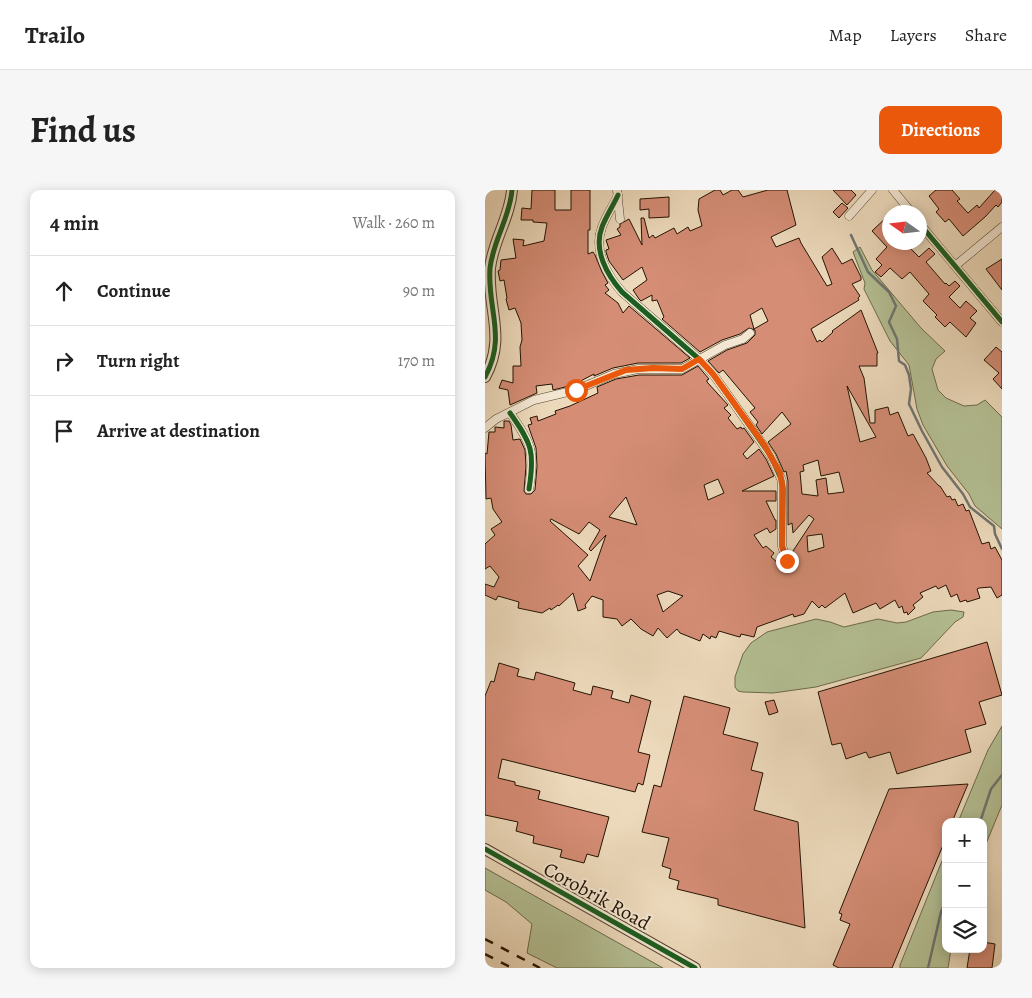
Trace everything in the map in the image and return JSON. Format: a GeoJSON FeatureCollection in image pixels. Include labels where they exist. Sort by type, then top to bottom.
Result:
{"type":"FeatureCollection","features":[{"type":"Feature","properties":{"kind":"street"},"geometry":{"type":"LineString","coordinates":[[485,377],[495,356],[496,343],[490,285],[493,252],[508,209],[512,190]]}},
{"type":"Feature","properties":{"kind":"street"},"geometry":{"type":"LineString","coordinates":[[849,216],[872,190]]}},
{"type":"Feature","properties":{"kind":"street"},"geometry":{"type":"LineString","coordinates":[[893,190],[905,205]]}},
{"type":"Feature","properties":{"kind":"street"},"geometry":{"type":"LineString","coordinates":[[618,193],[620,219]]}},
{"type":"Feature","properties":{"kind":"street"},"geometry":{"type":"LineString","coordinates":[[618,193],[602,227],[599,238],[601,254],[606,268],[614,283],[622,292],[699,359],[713,374],[765,446],[780,473],[783,489],[782,546],[787,561]]}},
{"type":"Feature","properties":{"kind":"street"},"geometry":{"type":"LineString","coordinates":[[955,266],[1002,227]]}},
{"type":"Feature","properties":{"kind":"street"},"geometry":{"type":"LineString","coordinates":[[927,233],[1002,322]]}},
{"type":"Feature","properties":{"kind":"street"},"geometry":{"type":"LineString","coordinates":[[485,428],[496,419],[534,400],[576,390],[614,374],[638,369],[682,369],[750,333]]}},
{"type":"Feature","properties":{"kind":"street"},"geometry":{"type":"LineString","coordinates":[[511,413],[530,445],[533,456],[529,489]]}},
{"type":"Feature","properties":{"kind":"street","name":"Corobrik Road"},"geometry":{"type":"LineString","coordinates":[[485,849],[695,968]]}},
{"type":"Feature","properties":{"kind":"green space"},"geometry":{"type":"Polygon","coordinates":[[[860,247],[872,270],[921,328],[945,351],[936,359],[932,369],[938,390],[946,398],[964,406],[977,405],[985,400],[1002,417],[1002,529],[975,506],[969,494],[947,466],[923,425],[917,409],[909,365],[890,341],[864,289],[865,283],[853,252],[860,247]]]}},
{"type":"Feature","properties":{"kind":"green space"},"geometry":{"type":"Polygon","coordinates":[[[951,610],[964,612],[963,617],[955,622],[921,658],[816,687],[773,693],[743,692],[738,691],[735,687],[735,677],[743,654],[751,643],[767,632],[816,619],[844,627],[878,619],[897,623],[906,622],[933,612],[951,610]]]}},
{"type":"Feature","properties":{"kind":"green space"},"geometry":{"type":"Polygon","coordinates":[[[1002,726],[1002,805],[987,841],[987,818],[960,818],[988,750],[1002,726]]]}},
{"type":"Feature","properties":{"kind":"green space"},"geometry":{"type":"Polygon","coordinates":[[[942,861],[942,953],[950,953],[948,968],[900,968],[942,861]]]}},
{"type":"Feature","properties":{"kind":"green space"},"geometry":{"type":"Polygon","coordinates":[[[485,868],[663,968],[557,968],[527,953],[532,924],[506,902],[485,890],[485,868]]]}},
{"type":"Feature","properties":{"kind":"building"},"geometry":{"type":"Polygon","coordinates":[[[532,190],[555,190],[555,210],[571,210],[571,190],[590,190],[588,254],[593,252],[608,283],[605,285],[609,290],[605,293],[618,303],[623,313],[629,306],[690,358],[681,363],[638,363],[613,368],[594,376],[594,374],[573,385],[553,390],[552,384],[536,386],[537,393],[510,405],[508,390],[499,388],[502,380],[513,383],[513,366],[521,366],[521,323],[515,308],[509,310],[504,280],[500,281],[498,271],[500,270],[501,260],[516,258],[513,239],[524,240],[523,246],[544,241],[547,223],[521,220],[522,208],[531,209],[532,190]]]}},
{"type":"Feature","properties":{"kind":"building"},"geometry":{"type":"Polygon","coordinates":[[[715,190],[720,190],[723,195],[732,190],[738,190],[743,197],[768,190],[787,190],[796,225],[771,237],[776,247],[799,238],[827,286],[832,284],[822,257],[832,248],[842,264],[852,259],[861,277],[861,280],[852,284],[860,296],[859,300],[811,329],[817,342],[820,340],[822,342],[832,331],[861,310],[878,353],[877,366],[859,366],[864,378],[870,423],[875,423],[875,410],[888,407],[890,415],[898,412],[908,436],[913,434],[926,458],[931,471],[927,473],[940,486],[947,497],[950,496],[952,500],[955,499],[958,506],[963,504],[966,511],[969,510],[982,544],[989,542],[991,549],[995,547],[1002,560],[1002,595],[997,598],[991,587],[979,588],[977,589],[980,598],[960,602],[957,594],[951,597],[946,585],[938,589],[936,586],[920,593],[923,597],[913,605],[915,608],[908,615],[907,612],[904,613],[902,606],[899,608],[895,600],[880,609],[876,603],[853,613],[845,593],[825,608],[822,605],[819,608],[812,601],[804,614],[794,617],[793,614],[757,627],[754,637],[741,634],[740,637],[719,631],[716,638],[711,636],[710,639],[703,634],[700,641],[680,633],[677,629],[667,638],[658,628],[653,636],[641,629],[631,619],[622,626],[617,619],[603,617],[603,600],[592,596],[585,605],[586,608],[578,611],[573,593],[559,606],[551,610],[550,608],[542,613],[518,608],[519,602],[498,596],[496,600],[485,595],[485,584],[494,587],[499,577],[490,566],[485,569],[485,544],[495,535],[491,529],[502,522],[493,509],[491,498],[486,499],[485,453],[487,454],[489,432],[495,432],[495,427],[504,428],[504,421],[509,421],[513,440],[520,439],[525,450],[524,491],[526,494],[531,494],[535,490],[537,466],[536,448],[528,425],[532,424],[530,418],[537,416],[538,421],[556,414],[555,411],[598,393],[597,387],[616,379],[639,375],[682,375],[698,366],[709,379],[707,382],[728,405],[724,408],[731,415],[728,418],[737,429],[744,428],[754,442],[743,454],[747,459],[759,449],[774,476],[742,491],[776,491],[776,501],[766,501],[776,520],[776,529],[770,533],[767,528],[754,535],[763,548],[766,546],[774,553],[771,557],[783,567],[791,564],[791,554],[814,519],[809,515],[793,533],[792,523],[788,525],[788,481],[786,471],[784,472],[768,442],[791,424],[782,412],[762,434],[756,425],[758,422],[750,412],[755,408],[723,370],[719,373],[708,361],[727,350],[747,343],[755,335],[755,330],[749,328],[700,352],[662,319],[664,317],[657,300],[652,301],[652,295],[641,301],[639,299],[633,290],[647,280],[642,267],[623,280],[609,261],[606,252],[609,249],[606,240],[621,235],[617,229],[620,227],[620,224],[629,219],[642,245],[641,218],[644,218],[649,238],[653,235],[655,238],[674,228],[677,234],[688,227],[690,231],[702,226],[698,210],[699,199],[715,190]],[[762,308],[750,315],[754,329],[768,321],[762,308]],[[847,386],[860,442],[876,437],[847,386]],[[818,460],[803,465],[804,471],[800,472],[802,494],[818,496],[816,480],[826,478],[828,494],[844,492],[839,472],[821,476],[818,460]],[[718,479],[704,485],[708,500],[724,493],[718,479]],[[626,497],[609,517],[637,525],[626,497]],[[551,519],[550,521],[588,555],[578,566],[590,581],[606,535],[591,551],[589,549],[600,530],[589,522],[579,534],[551,519]],[[822,534],[807,536],[808,552],[824,547],[822,534]],[[668,591],[657,595],[663,612],[683,596],[668,591]]]}},
{"type":"Feature","properties":{"kind":"building"},"geometry":{"type":"Polygon","coordinates":[[[833,190],[851,190],[856,195],[847,205],[833,190]]]}},
{"type":"Feature","properties":{"kind":"building"},"geometry":{"type":"Polygon","coordinates":[[[936,190],[952,190],[960,199],[957,201],[968,213],[977,205],[979,208],[995,190],[1002,190],[1002,202],[998,207],[996,205],[963,236],[949,219],[945,222],[936,212],[939,209],[929,196],[936,190]]]}},
{"type":"Feature","properties":{"kind":"building"},"geometry":{"type":"Polygon","coordinates":[[[669,197],[669,217],[649,218],[649,209],[640,210],[640,199],[669,197]]]}},
{"type":"Feature","properties":{"kind":"building"},"geometry":{"type":"Polygon","coordinates":[[[842,203],[848,208],[839,218],[833,212],[842,203]]]}},
{"type":"Feature","properties":{"kind":"building"},"geometry":{"type":"Polygon","coordinates":[[[882,222],[882,242],[872,231],[882,222]]]}},
{"type":"Feature","properties":{"kind":"building"},"geometry":{"type":"Polygon","coordinates":[[[929,248],[935,254],[926,262],[945,284],[949,286],[955,281],[960,286],[949,297],[960,308],[966,301],[977,311],[970,318],[976,323],[966,337],[950,322],[945,327],[935,317],[937,315],[923,301],[929,294],[910,272],[902,279],[890,268],[881,277],[875,272],[882,265],[876,259],[884,250],[912,250],[919,257],[929,248]]]}},
{"type":"Feature","properties":{"kind":"building"},"geometry":{"type":"Polygon","coordinates":[[[1002,259],[1002,290],[986,269],[1002,259]]]}},
{"type":"Feature","properties":{"kind":"building"},"geometry":{"type":"Polygon","coordinates":[[[996,347],[1002,352],[1002,389],[993,379],[999,373],[984,360],[996,347]]]}},
{"type":"Feature","properties":{"kind":"building"},"geometry":{"type":"Polygon","coordinates":[[[987,642],[1002,695],[979,702],[986,724],[965,730],[971,752],[897,774],[890,752],[869,758],[866,752],[846,759],[841,743],[832,745],[818,692],[987,642]]]}},
{"type":"Feature","properties":{"kind":"building"},"geometry":{"type":"Polygon","coordinates":[[[499,663],[519,669],[517,676],[534,680],[536,672],[575,683],[573,690],[591,695],[593,686],[613,691],[611,698],[629,703],[631,695],[651,701],[638,752],[650,755],[643,785],[638,783],[635,792],[502,759],[498,778],[515,782],[515,785],[540,791],[538,799],[609,817],[598,857],[587,854],[584,863],[560,857],[562,850],[533,843],[534,836],[516,831],[518,822],[485,815],[485,696],[491,681],[494,682],[499,663]]]}},
{"type":"Feature","properties":{"kind":"building"},"geometry":{"type":"Polygon","coordinates":[[[684,696],[730,708],[723,734],[758,743],[751,770],[763,773],[754,810],[798,822],[805,928],[718,905],[718,899],[677,889],[679,881],[669,878],[671,869],[662,866],[669,838],[642,832],[654,785],[661,787],[684,696]]]}},
{"type":"Feature","properties":{"kind":"building"},"geometry":{"type":"Polygon","coordinates":[[[774,700],[778,712],[769,715],[765,702],[774,700]]]}},
{"type":"Feature","properties":{"kind":"building"},"geometry":{"type":"Polygon","coordinates":[[[968,784],[954,818],[942,818],[942,848],[892,968],[839,968],[833,965],[850,924],[840,920],[842,914],[839,913],[889,789],[968,784]]]}},
{"type":"Feature","properties":{"kind":"building"},"geometry":{"type":"Polygon","coordinates":[[[987,943],[995,944],[992,968],[967,968],[969,953],[987,953],[987,943]]]}},
{"type":"Feature","properties":{"kind":"waterway"},"geometry":{"type":"LineString","coordinates":[[851,235],[868,272],[889,292],[896,306],[889,322],[897,339],[899,361],[905,365],[909,375],[911,389],[909,404],[942,467],[963,494],[970,507],[994,526],[995,534],[1002,549]]}},
{"type":"Feature","properties":{"kind":"waterway"},"geometry":{"type":"LineString","coordinates":[[981,818],[991,789],[1002,775]]}},
{"type":"Feature","properties":{"kind":"waterway"},"geometry":{"type":"LineString","coordinates":[[928,968],[943,908]]}},
{"type":"Feature","properties":{"kind":"railway"},"geometry":{"type":"LineString","coordinates":[[485,939],[540,968]]}},
{"type":"Feature","properties":{"kind":"railway"},"geometry":{"type":"LineString","coordinates":[[485,954],[512,968]]}},
{"type":"Feature","properties":{"kind":"cycle path"},"geometry":{"type":"LineString","coordinates":[[485,377],[495,349],[495,323],[491,297],[490,268],[494,248],[511,200],[512,190]]}},
{"type":"Feature","properties":{"kind":"cycle path"},"geometry":{"type":"LineString","coordinates":[[618,195],[604,223],[600,236],[600,253],[603,262],[611,278],[622,292],[699,359],[713,374],[771,456],[782,481],[782,546],[787,561]]}},
{"type":"Feature","properties":{"kind":"cycle path"},"geometry":{"type":"LineString","coordinates":[[927,233],[1002,322]]}},
{"type":"Feature","properties":{"kind":"cycle path"},"geometry":{"type":"LineString","coordinates":[[510,413],[523,433],[530,449],[532,466],[529,489]]}},
{"type":"Feature","properties":{"kind":"cycle path"},"geometry":{"type":"LineString","coordinates":[[485,849],[695,968]]}},
{"type":"Feature","properties":{"kind":"route"},"geometry":{"type":"LineString","coordinates":[[576,390],[626,370],[653,368],[678,370],[688,367],[699,359],[713,374],[765,446],[780,473],[783,489],[782,546],[787,561]]}}]}
